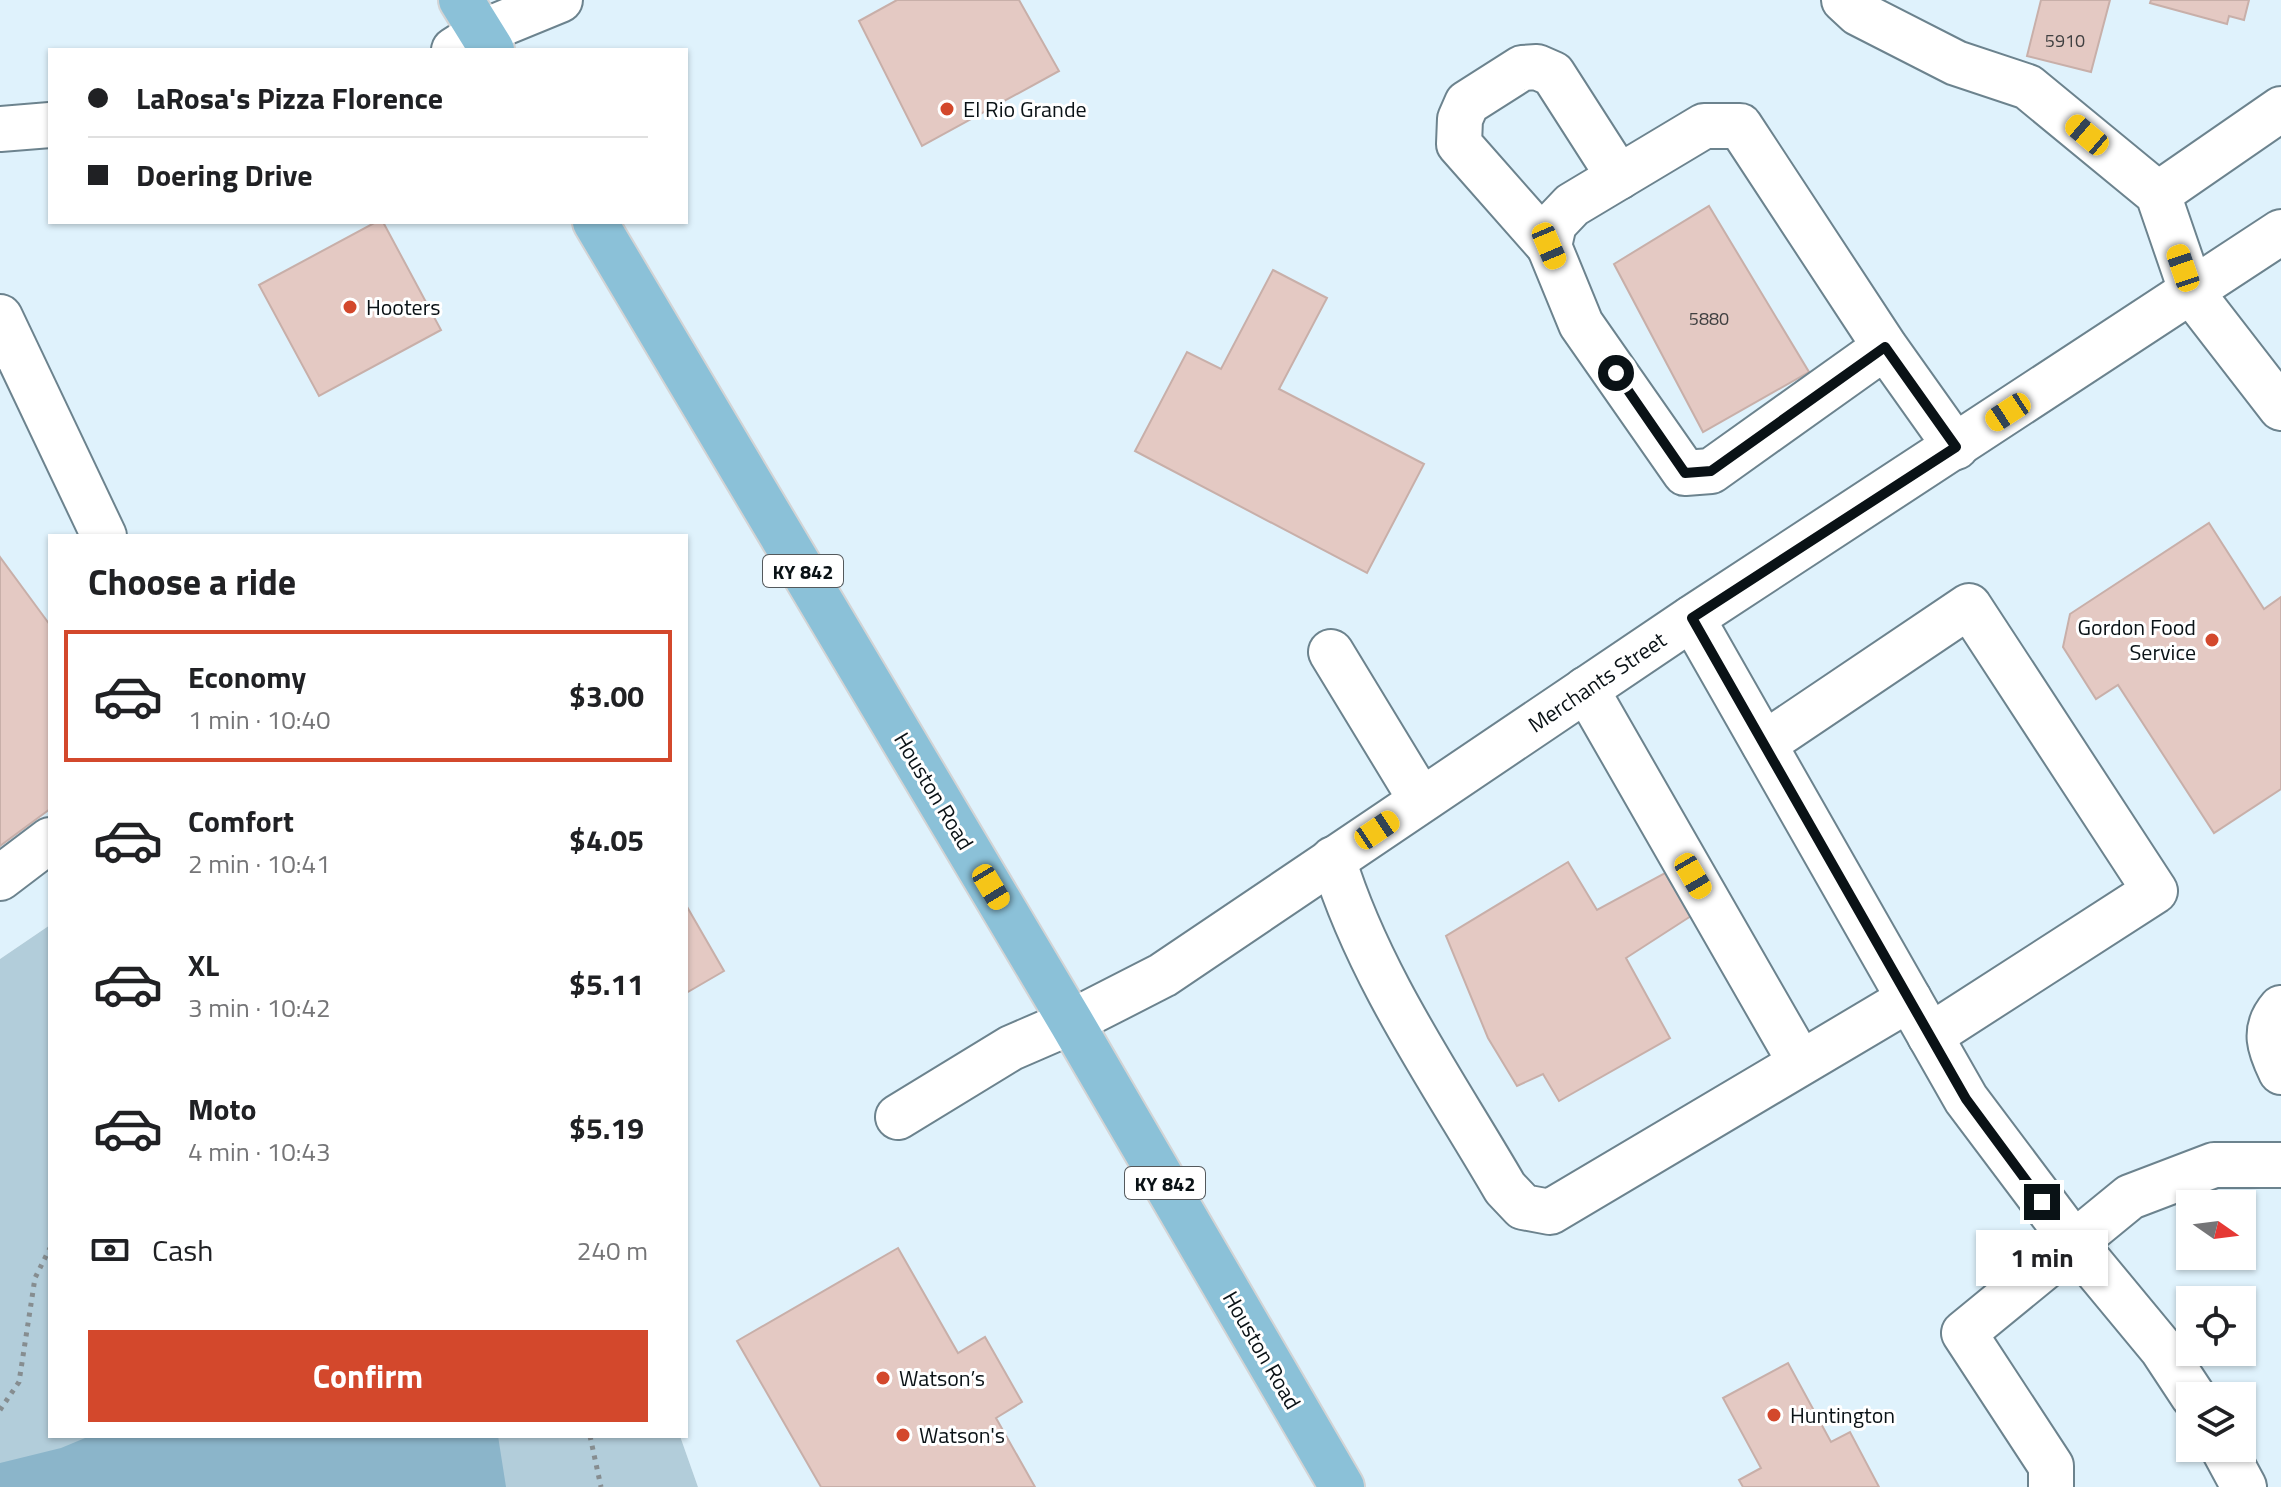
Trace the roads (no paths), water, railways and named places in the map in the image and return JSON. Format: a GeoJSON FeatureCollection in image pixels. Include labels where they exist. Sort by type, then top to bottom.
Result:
{"type":"FeatureCollection","features":[{"type":"Feature","properties":{"kind":"main road","name":"Houston Road"},"geometry":{"type":"LineString","coordinates":[[596,224],[1071,1022],[1342,1487]]}},
{"type":"Feature","properties":{"kind":"street"},"geometry":{"type":"LineString","coordinates":[[479,26],[560,0]]}},
{"type":"Feature","properties":{"kind":"street"},"geometry":{"type":"LineString","coordinates":[[1844,0],[1858,13],[1956,63],[2028,87],[2158,194],[2192,293],[2281,408]]}},
{"type":"Feature","properties":{"kind":"street"},"geometry":{"type":"LineString","coordinates":[[1619,177],[1553,74],[1537,67],[1522,68],[1467,103],[1460,119],[1459,144],[1549,246],[1581,324],[1685,473],[1711,471],[1885,347]]}},
{"type":"Feature","properties":{"kind":"street"},"geometry":{"type":"LineString","coordinates":[[2158,194],[2281,109]]}},
{"type":"Feature","properties":{"kind":"street"},"geometry":{"type":"LineString","coordinates":[[0,129],[48,125]]}},
{"type":"Feature","properties":{"kind":"street"},"geometry":{"type":"LineString","coordinates":[[1549,246],[1554,224],[1572,205],[1704,126],[1740,126],[1885,347],[1956,447]]}},
{"type":"Feature","properties":{"kind":"street","name":"Merchants Street"},"geometry":{"type":"LineString","coordinates":[[898,1117],[1011,1048],[1071,1022],[1163,975],[1692,618],[2281,232]]}},
{"type":"Feature","properties":{"kind":"street"},"geometry":{"type":"LineString","coordinates":[[0,317],[103,534]]}},
{"type":"Feature","properties":{"kind":"street"},"geometry":{"type":"LineString","coordinates":[[1764,744],[1969,606],[2155,891],[1930,1036]]}},
{"type":"Feature","properties":{"kind":"street"},"geometry":{"type":"LineString","coordinates":[[1692,618],[1983,1125],[2075,1244],[2162,1349],[2184,1382]]}},
{"type":"Feature","properties":{"kind":"street"},"geometry":{"type":"LineString","coordinates":[[1331,652],[1421,800]]}},
{"type":"Feature","properties":{"kind":"street"},"geometry":{"type":"LineString","coordinates":[[1586,689],[1800,1062]]}},
{"type":"Feature","properties":{"kind":"street"},"geometry":{"type":"LineString","coordinates":[[0,878],[48,842]]}},
{"type":"Feature","properties":{"kind":"street"},"geometry":{"type":"LineString","coordinates":[[1333,859],[1348,909],[1386,982],[1505,1188],[1523,1207],[1550,1212],[1909,999]]}},
{"type":"Feature","properties":{"kind":"street"},"geometry":{"type":"LineString","coordinates":[[2281,1008],[2274,1017],[2267,1043],[2281,1072]]}},
{"type":"Feature","properties":{"kind":"street"},"geometry":{"type":"LineString","coordinates":[[2051,1487],[2051,1466],[1964,1333],[2130,1197],[2214,1165],[2281,1165]]}},
{"type":"Feature","properties":{"kind":"street"},"geometry":{"type":"LineString","coordinates":[[2231,1462],[2244,1487]]}},
{"type":"Feature","properties":{"kind":"place","name":"El Rio Grande"},"geometry":{"type":"Point","coordinates":[947,109]}},
{"type":"Feature","properties":{"kind":"place","name":"Hooters"},"geometry":{"type":"Point","coordinates":[350,307]}},
{"type":"Feature","properties":{"kind":"place","name":"Gordon Food Service"},"geometry":{"type":"Point","coordinates":[2212,640]}},
{"type":"Feature","properties":{"kind":"place","name":"Watson’s"},"geometry":{"type":"Point","coordinates":[883,1378]}},
{"type":"Feature","properties":{"kind":"place","name":"Huntington"},"geometry":{"type":"Point","coordinates":[1774,1415]}},
{"type":"Feature","properties":{"kind":"place","name":"Watson's"},"geometry":{"type":"Point","coordinates":[903,1435]}}]}
